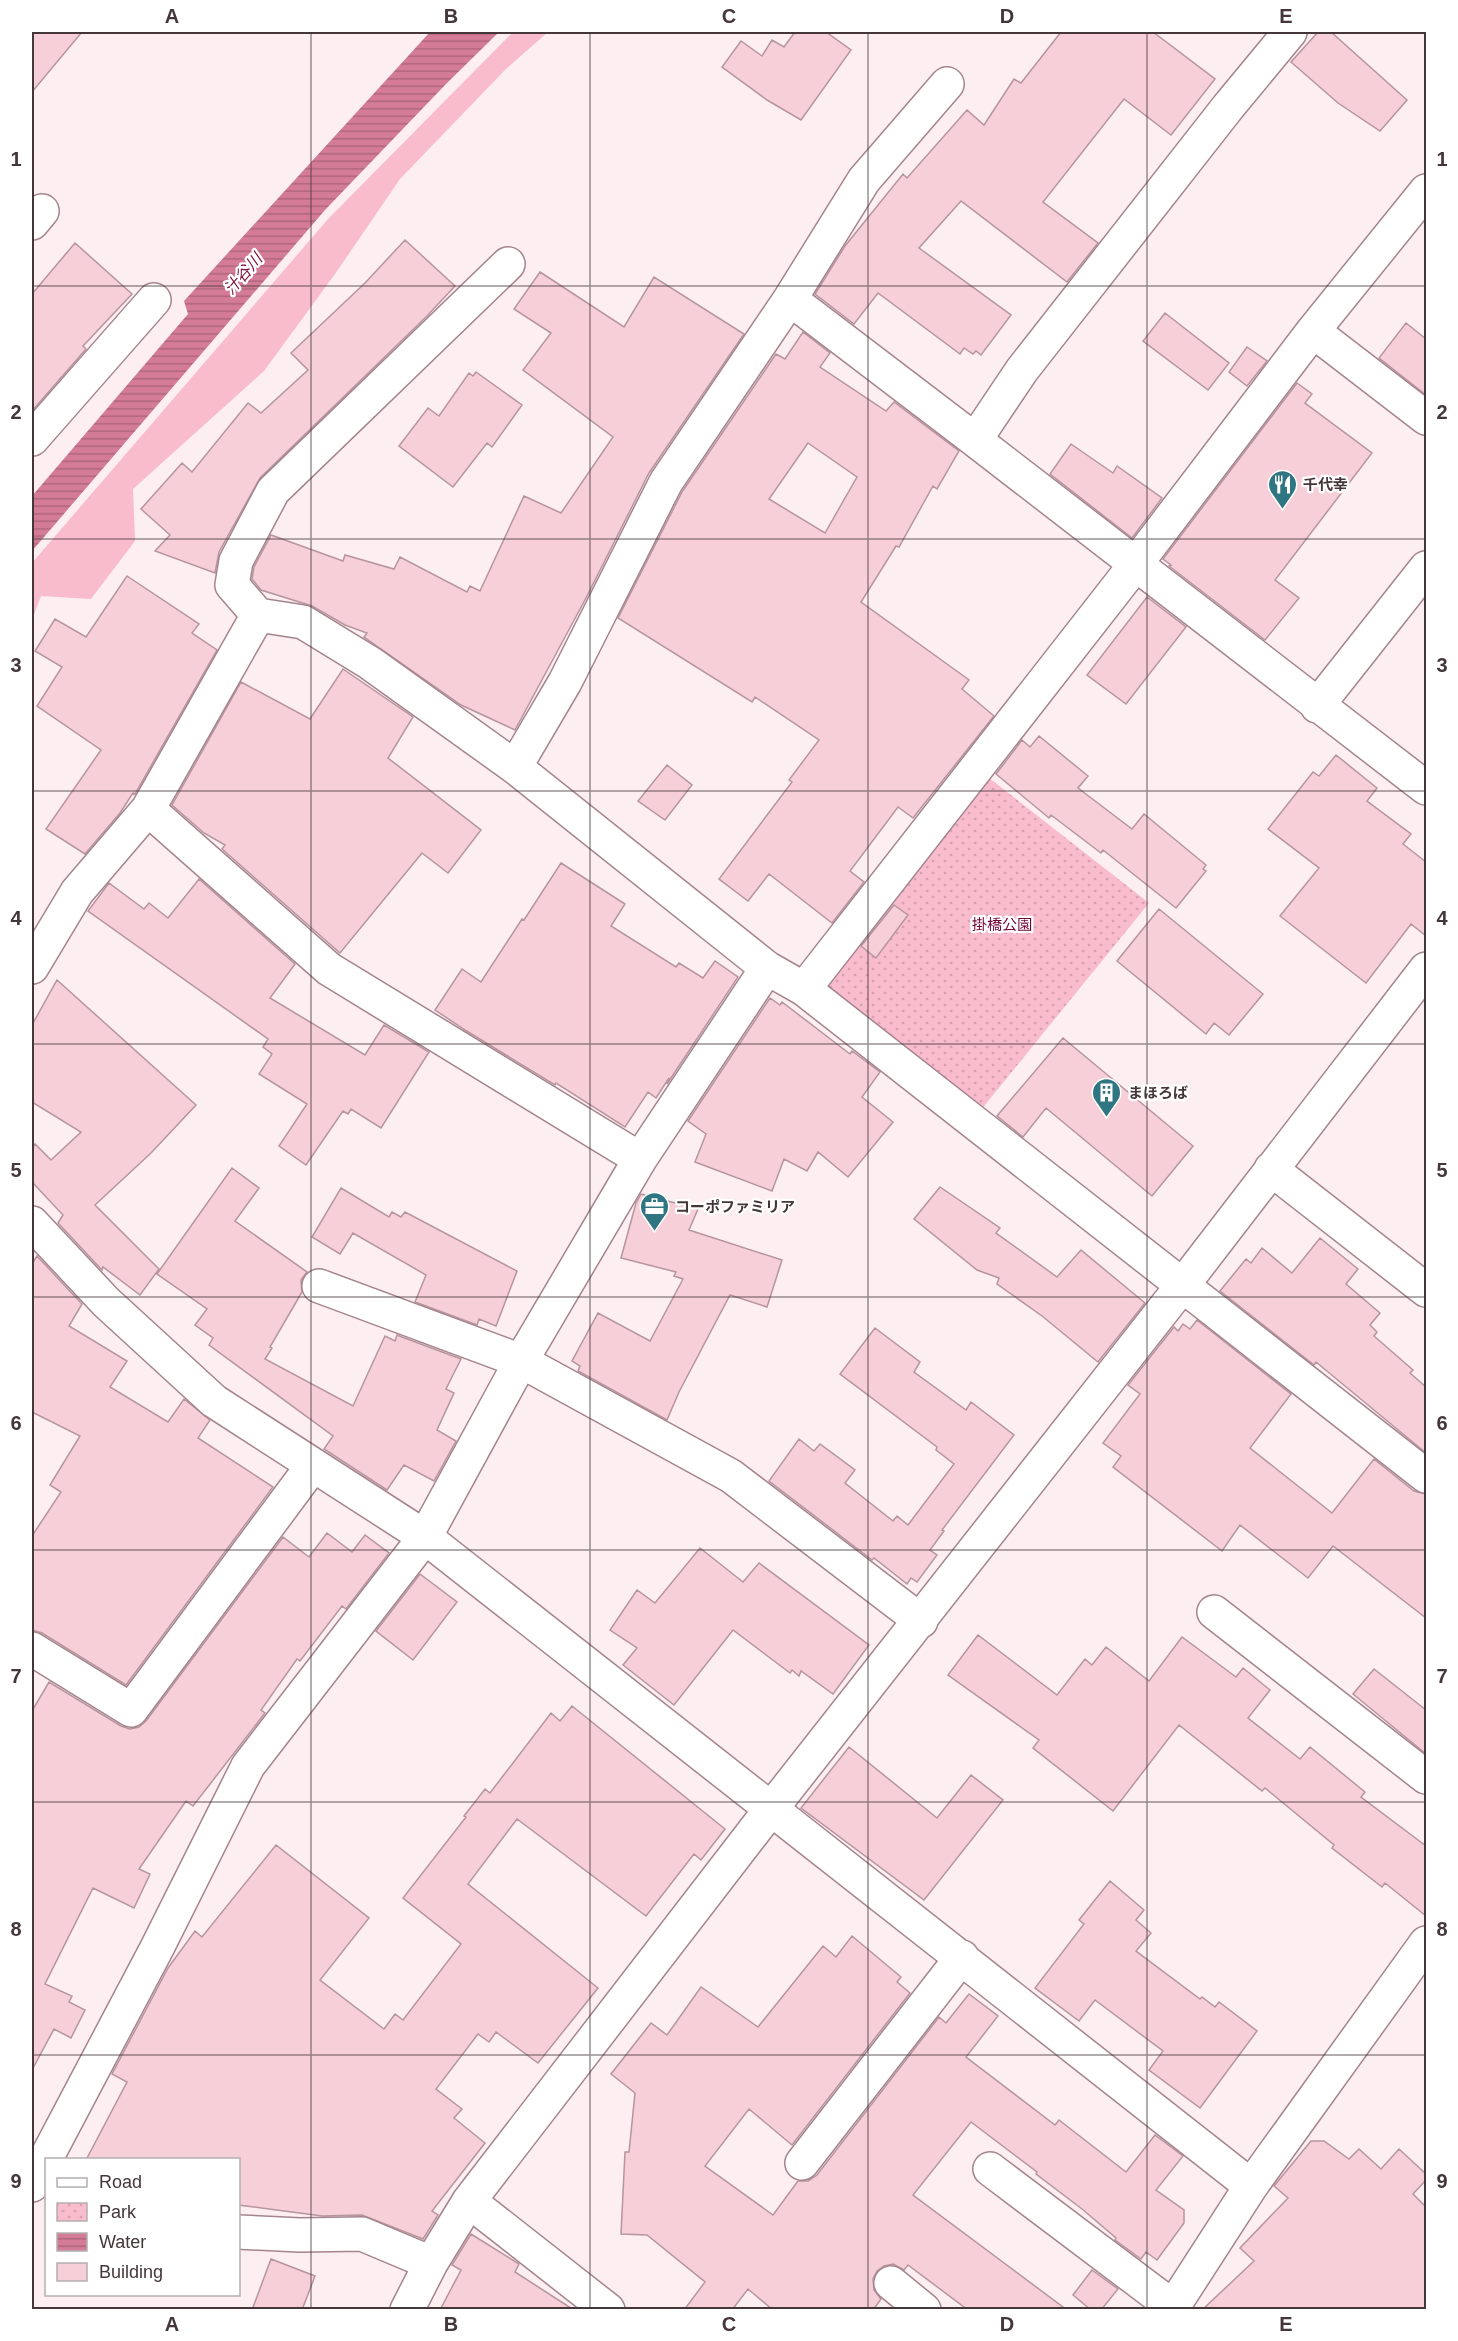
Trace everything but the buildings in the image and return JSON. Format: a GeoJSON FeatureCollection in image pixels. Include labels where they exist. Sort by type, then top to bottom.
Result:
{"type":"FeatureCollection","features":[{"type":"Feature","properties":{"kind":"street"},"geometry":{"type":"LineString","coordinates":[[975,440],[1022,370],[1228,107],[1290,32]]}},
{"type":"Feature","properties":{"kind":"street"},"geometry":{"type":"LineString","coordinates":[[515,767],[565,682],[666,482],[790,298],[864,180],[947,84]]}},
{"type":"Feature","properties":{"kind":"street"},"geometry":{"type":"LineString","coordinates":[[804,989],[1135,565],[1313,331],[1426,191]]}},
{"type":"Feature","properties":{"kind":"street"},"geometry":{"type":"LineString","coordinates":[[508,264],[273,491],[236,561],[232,585],[258,615],[303,622],[370,663],[515,767],[767,968],[804,989],[1426,1476]]}},
{"type":"Feature","properties":{"kind":"street"},"geometry":{"type":"LineString","coordinates":[[790,298],[1426,788]]}},
{"type":"Feature","properties":{"kind":"street"},"geometry":{"type":"LineString","coordinates":[[32,439],[154,300]]}},
{"type":"Feature","properties":{"kind":"street"},"geometry":{"type":"LineString","coordinates":[[1313,331],[1426,418]]}},
{"type":"Feature","properties":{"kind":"street"},"geometry":{"type":"LineString","coordinates":[[1317,706],[1426,568]]}},
{"type":"Feature","properties":{"kind":"street"},"geometry":{"type":"LineString","coordinates":[[32,967],[77,892],[147,809],[258,615]]}},
{"type":"Feature","properties":{"kind":"street"},"geometry":{"type":"LineString","coordinates":[[147,809],[329,969],[640,1159]]}},
{"type":"Feature","properties":{"kind":"street"},"geometry":{"type":"LineString","coordinates":[[48,2158],[249,1766],[424,1537],[521,1361],[640,1159],[767,968]]}},
{"type":"Feature","properties":{"kind":"street"},"geometry":{"type":"LineString","coordinates":[[407,2310],[431,2263],[469,2201],[771,1809],[921,1621],[1426,969]]}},
{"type":"Feature","properties":{"kind":"street"},"geometry":{"type":"LineString","coordinates":[[1271,1169],[1426,1290]]}},
{"type":"Feature","properties":{"kind":"street"},"geometry":{"type":"LineString","coordinates":[[32,1223],[106,1302],[214,1401],[424,1537],[1251,2186]]}},
{"type":"Feature","properties":{"kind":"street"},"geometry":{"type":"LineString","coordinates":[[319,1286],[521,1361],[731,1476],[921,1621]]}},
{"type":"Feature","properties":{"kind":"street"},"geometry":{"type":"LineString","coordinates":[[32,1649],[131,1710],[314,1465]]}},
{"type":"Feature","properties":{"kind":"street"},"geometry":{"type":"LineString","coordinates":[[1214,1612],[1426,1777]]}},
{"type":"Feature","properties":{"kind":"street"},"geometry":{"type":"LineString","coordinates":[[990,2169],[1172,2308],[1251,2186],[1425,1950]]}},
{"type":"Feature","properties":{"kind":"street"},"geometry":{"type":"LineString","coordinates":[[802,2163],[962,1958]]}},
{"type":"Feature","properties":{"kind":"street"},"geometry":{"type":"LineString","coordinates":[[469,2201],[608,2310]]}},
{"type":"Feature","properties":{"kind":"street"},"geometry":{"type":"LineString","coordinates":[[240,2232],[300,2235],[362,2234],[431,2263]]}},
{"type":"Feature","properties":{"kind":"street"},"geometry":{"type":"LineString","coordinates":[[891,2283],[924,2310]]}},
{"type":"Feature","properties":{"kind":"green space"},"geometry":{"type":"Polygon","coordinates":[[[513,32],[548,32],[505,70],[400,179],[335,274],[264,371],[133,489],[135,541],[91,599],[41,596],[32,620],[32,563],[328,219],[513,32]]]}},
{"type":"Feature","properties":{"kind":"green space","name":"掛橋公園"},"geometry":{"type":"Polygon","coordinates":[[[988,777],[1149,903],[980,1111],[825,988],[988,777]]]}},
{"type":"Feature","properties":{"kind":"water","name":"汁谷川"},"geometry":{"type":"Polygon","coordinates":[[[430,32],[499,32],[325,210],[32,551],[32,496],[188,314],[184,301],[430,32]]]}},
{"type":"Feature","properties":{"kind":"place","name":"千代幸"},"geometry":{"type":"Point","coordinates":[1282,510]}},
{"type":"Feature","properties":{"kind":"place","name":"まほろば"},"geometry":{"type":"Point","coordinates":[1107,1118]}},
{"type":"Feature","properties":{"kind":"place","name":"コーポファミリア"},"geometry":{"type":"Point","coordinates":[654,1232]}}]}
